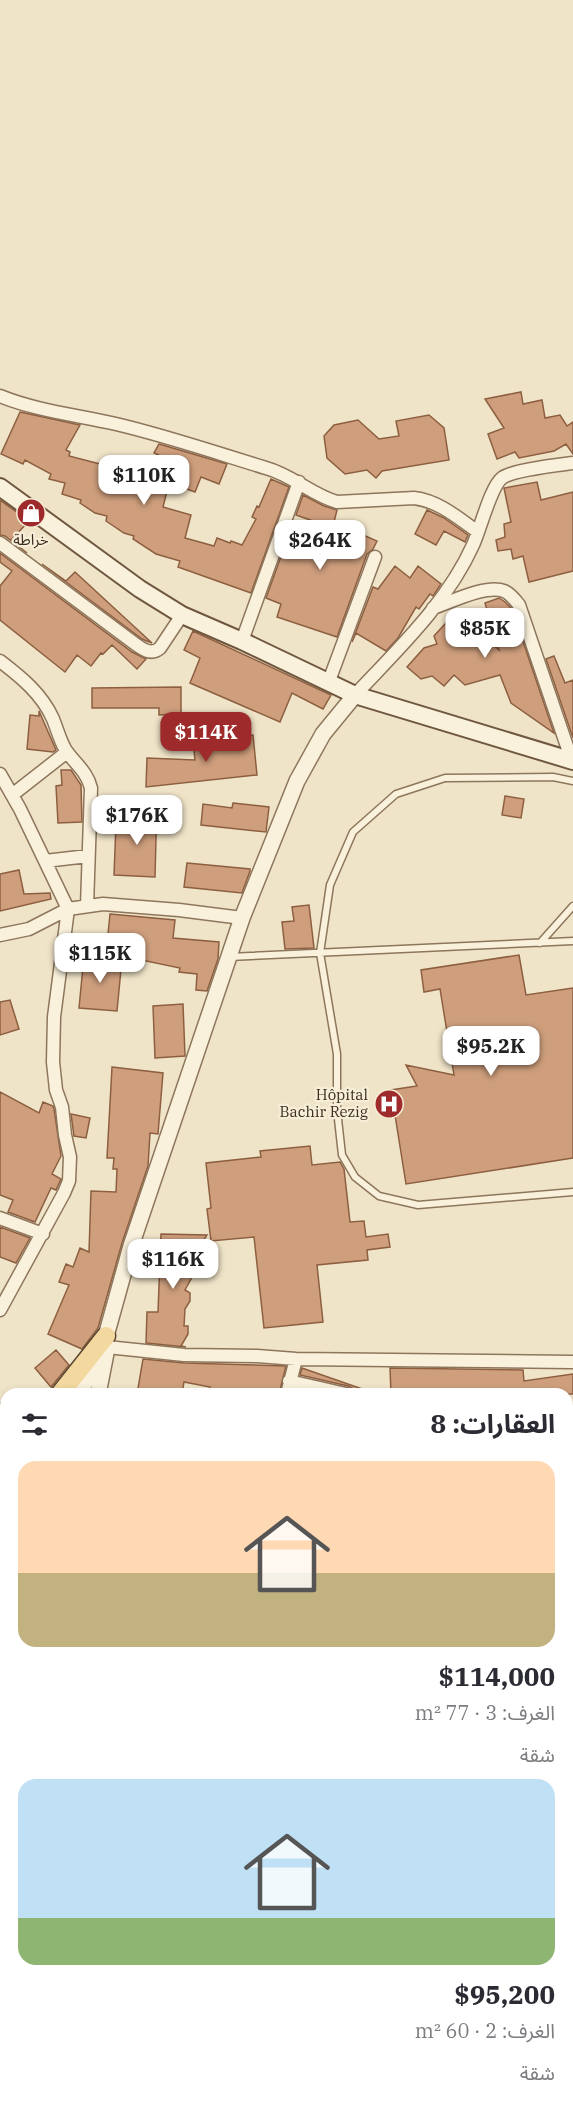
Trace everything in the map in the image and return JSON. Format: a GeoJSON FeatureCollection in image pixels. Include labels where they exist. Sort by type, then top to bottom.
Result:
{"type":"FeatureCollection","features":[{"type":"Feature","properties":{"kind":"main road"},"geometry":{"type":"LineString","coordinates":[[0,487],[140,589],[182,615],[355,695],[573,761]]}},
{"type":"Feature","properties":{"kind":"main road"},"geometry":{"type":"LineString","coordinates":[[65,1388],[107,1342]]}},
{"type":"Feature","properties":{"kind":"street"},"geometry":{"type":"LineString","coordinates":[[0,396],[16,403],[116,424],[271,469],[337,502],[426,499],[445,508],[478,532]]}},
{"type":"Feature","properties":{"kind":"street"},"geometry":{"type":"LineString","coordinates":[[99,1388],[107,1342],[131,1246],[242,918],[297,781],[323,734],[433,608],[455,577],[478,532],[501,478],[573,463]]}},
{"type":"Feature","properties":{"kind":"street"},"geometry":{"type":"LineString","coordinates":[[242,641],[300,482]]}},
{"type":"Feature","properties":{"kind":"street"},"geometry":{"type":"LineString","coordinates":[[0,543],[149,652],[160,648],[182,615]]}},
{"type":"Feature","properties":{"kind":"street"},"geometry":{"type":"LineString","coordinates":[[329,681],[375,557]]}},
{"type":"Feature","properties":{"kind":"street"},"geometry":{"type":"LineString","coordinates":[[433,608],[482,591],[503,590],[510,595],[519,605],[573,761]]}},
{"type":"Feature","properties":{"kind":"street"},"geometry":{"type":"LineString","coordinates":[[0,661],[30,685],[45,704],[67,752],[85,772],[91,788],[87,906]]}},
{"type":"Feature","properties":{"kind":"street"},"geometry":{"type":"LineString","coordinates":[[0,677],[14,672]]}},
{"type":"Feature","properties":{"kind":"street"},"geometry":{"type":"LineString","coordinates":[[12,795],[67,752]]}},
{"type":"Feature","properties":{"kind":"street"},"geometry":{"type":"LineString","coordinates":[[0,774],[68,909],[54,1017],[53,1062],[56,1090],[62,1107],[70,1156],[69,1181],[43,1234],[0,1310]]}},
{"type":"Feature","properties":{"kind":"street"},"geometry":{"type":"LineString","coordinates":[[45,861],[88,856]]}},
{"type":"Feature","properties":{"kind":"street"},"geometry":{"type":"LineString","coordinates":[[0,935],[29,929],[68,909],[103,904],[242,918]]}},
{"type":"Feature","properties":{"kind":"street"},"geometry":{"type":"LineString","coordinates":[[0,1218],[43,1234]]}},
{"type":"Feature","properties":{"kind":"street"},"geometry":{"type":"LineString","coordinates":[[107,1342],[184,1355],[296,1359],[573,1362]]}},
{"type":"Feature","properties":{"kind":"street"},"geometry":{"type":"LineString","coordinates":[[83,1388],[107,1342]]}},
{"type":"Feature","properties":{"kind":"street"},"geometry":{"type":"LineString","coordinates":[[288,1388],[296,1359]]}},
{"type":"Feature","properties":{"kind":"street"},"geometry":{"type":"LineString","coordinates":[[289,1381],[320,1388]]}},
{"type":"Feature","properties":{"kind":"lane"},"geometry":{"type":"LineString","coordinates":[[573,782],[553,777],[445,778],[396,794],[352,832],[330,885],[320,952],[337,1054],[337,1110],[342,1155],[355,1178],[379,1196],[418,1205],[573,1192]]}},
{"type":"Feature","properties":{"kind":"lane"},"geometry":{"type":"LineString","coordinates":[[540,942],[573,906]]}},
{"type":"Feature","properties":{"kind":"lane"},"geometry":{"type":"LineString","coordinates":[[229,957],[573,941]]}},
{"type":"Feature","properties":{"kind":"building"},"geometry":{"type":"Polygon","coordinates":[[[521,392],[523,404],[542,400],[545,418],[560,415],[567,426],[573,422],[573,454],[566,444],[554,451],[519,458],[515,452],[497,459],[488,434],[504,428],[485,399],[521,392]]]}},
{"type":"Feature","properties":{"kind":"building"},"geometry":{"type":"Polygon","coordinates":[[[20,412],[80,425],[66,450],[70,452],[69,456],[100,464],[115,476],[111,482],[141,491],[145,477],[167,491],[163,507],[191,515],[185,538],[214,546],[217,538],[242,545],[256,519],[252,517],[271,479],[289,487],[251,593],[178,567],[180,561],[156,554],[133,539],[134,536],[124,533],[106,521],[107,516],[95,513],[80,503],[81,500],[62,494],[65,483],[49,479],[51,474],[25,460],[23,464],[1,454],[20,412]]]}},
{"type":"Feature","properties":{"kind":"building"},"geometry":{"type":"Polygon","coordinates":[[[429,415],[444,428],[449,460],[382,471],[376,478],[367,470],[345,474],[327,458],[324,436],[334,425],[358,420],[379,439],[399,436],[396,421],[429,415]]]}},
{"type":"Feature","properties":{"kind":"building"},"geometry":{"type":"Polygon","coordinates":[[[159,444],[227,464],[219,484],[201,477],[195,492],[170,483],[178,464],[154,453],[159,444]]]}},
{"type":"Feature","properties":{"kind":"building"},"geometry":{"type":"Polygon","coordinates":[[[537,482],[541,500],[573,492],[573,571],[529,582],[523,556],[513,559],[511,549],[498,551],[496,540],[505,537],[504,524],[511,522],[504,488],[537,482]]]}},
{"type":"Feature","properties":{"kind":"building"},"geometry":{"type":"Polygon","coordinates":[[[303,495],[337,510],[334,522],[377,541],[367,554],[337,637],[277,617],[281,604],[266,598],[287,540],[302,548],[313,521],[296,515],[303,495]]]}},
{"type":"Feature","properties":{"kind":"building"},"geometry":{"type":"Polygon","coordinates":[[[0,500],[29,521],[11,540],[27,553],[5,536],[0,535],[0,500]]]}},
{"type":"Feature","properties":{"kind":"building"},"geometry":{"type":"Polygon","coordinates":[[[427,510],[444,518],[468,535],[465,542],[444,531],[436,545],[415,534],[427,510]]]}},
{"type":"Feature","properties":{"kind":"building"},"geometry":{"type":"Polygon","coordinates":[[[0,553],[132,652],[146,659],[137,669],[112,645],[103,654],[101,653],[91,666],[77,655],[65,672],[0,620],[0,586],[12,571],[0,562],[0,553]]]}},
{"type":"Feature","properties":{"kind":"building"},"geometry":{"type":"Polygon","coordinates":[[[42,564],[66,581],[75,572],[152,643],[142,639],[42,564]]]}},
{"type":"Feature","properties":{"kind":"building"},"geometry":{"type":"Polygon","coordinates":[[[395,566],[410,578],[418,566],[441,584],[433,596],[430,594],[419,609],[416,607],[398,638],[386,651],[356,633],[352,642],[373,587],[378,589],[395,566]]]}},
{"type":"Feature","properties":{"kind":"building"},"geometry":{"type":"Polygon","coordinates":[[[499,598],[512,609],[554,733],[511,703],[500,675],[465,685],[454,675],[444,686],[432,676],[421,679],[407,667],[424,648],[437,644],[434,636],[456,612],[499,650],[485,603],[499,598]]]}},
{"type":"Feature","properties":{"kind":"building"},"geometry":{"type":"Polygon","coordinates":[[[193,631],[331,695],[323,709],[292,693],[280,722],[190,683],[200,658],[184,650],[193,631]]]}},
{"type":"Feature","properties":{"kind":"building"},"geometry":{"type":"Polygon","coordinates":[[[554,656],[565,683],[573,680],[573,738],[546,659],[554,656]]]}},
{"type":"Feature","properties":{"kind":"building"},"geometry":{"type":"Polygon","coordinates":[[[181,687],[181,714],[159,715],[159,708],[92,708],[92,688],[181,687]]]}},
{"type":"Feature","properties":{"kind":"building"},"geometry":{"type":"Polygon","coordinates":[[[39,711],[56,750],[53,752],[27,749],[30,715],[39,716],[39,711]]]}},
{"type":"Feature","properties":{"kind":"building"},"geometry":{"type":"Polygon","coordinates":[[[253,735],[257,775],[146,787],[147,758],[195,760],[193,741],[253,735]]]}},
{"type":"Feature","properties":{"kind":"building"},"geometry":{"type":"Polygon","coordinates":[[[61,770],[71,770],[81,785],[82,822],[58,823],[56,786],[62,785],[61,770]]]}},
{"type":"Feature","properties":{"kind":"building"},"geometry":{"type":"Polygon","coordinates":[[[505,796],[524,799],[521,818],[502,815],[505,796]]]}},
{"type":"Feature","properties":{"kind":"building"},"geometry":{"type":"Polygon","coordinates":[[[146,798],[157,800],[155,877],[114,875],[116,824],[145,825],[146,798]]]}},
{"type":"Feature","properties":{"kind":"building"},"geometry":{"type":"Polygon","coordinates":[[[233,803],[269,807],[266,832],[201,825],[203,804],[232,808],[233,803]]]}},
{"type":"Feature","properties":{"kind":"building"},"geometry":{"type":"Polygon","coordinates":[[[187,863],[250,869],[250,871],[242,893],[184,887],[187,863]]]}},
{"type":"Feature","properties":{"kind":"building"},"geometry":{"type":"Polygon","coordinates":[[[19,870],[24,894],[50,893],[51,899],[0,911],[0,874],[19,870]]]}},
{"type":"Feature","properties":{"kind":"building"},"geometry":{"type":"Polygon","coordinates":[[[309,905],[314,948],[285,949],[282,922],[294,921],[292,907],[309,905]]]}},
{"type":"Feature","properties":{"kind":"building"},"geometry":{"type":"Polygon","coordinates":[[[110,914],[175,920],[173,938],[219,942],[218,959],[207,991],[196,990],[197,974],[179,972],[180,968],[122,956],[126,936],[108,934],[110,914]]]}},
{"type":"Feature","properties":{"kind":"building"},"geometry":{"type":"Polygon","coordinates":[[[519,955],[526,995],[573,988],[573,1158],[406,1184],[391,1090],[417,1086],[406,1065],[454,1075],[440,989],[424,992],[421,970],[519,955]]]}},
{"type":"Feature","properties":{"kind":"building"},"geometry":{"type":"Polygon","coordinates":[[[84,956],[122,959],[117,1011],[79,1008],[84,956]]]}},
{"type":"Feature","properties":{"kind":"building"},"geometry":{"type":"Polygon","coordinates":[[[10,1000],[19,1029],[0,1035],[0,1002],[10,1000]]]}},
{"type":"Feature","properties":{"kind":"building"},"geometry":{"type":"Polygon","coordinates":[[[183,1004],[185,1056],[155,1058],[153,1006],[183,1004]]]}},
{"type":"Feature","properties":{"kind":"building"},"geometry":{"type":"Polygon","coordinates":[[[112,1067],[163,1073],[158,1134],[150,1133],[148,1166],[122,1243],[98,1328],[82,1349],[48,1334],[69,1285],[59,1282],[66,1264],[73,1267],[80,1248],[89,1252],[91,1191],[116,1192],[117,1169],[113,1169],[114,1158],[107,1158],[112,1067]]]}},
{"type":"Feature","properties":{"kind":"building"},"geometry":{"type":"Polygon","coordinates":[[[0,1092],[39,1113],[43,1102],[53,1106],[54,1109],[61,1156],[52,1174],[61,1179],[56,1190],[51,1188],[35,1222],[8,1212],[13,1200],[0,1195],[0,1092]]]}},
{"type":"Feature","properties":{"kind":"building"},"geometry":{"type":"Polygon","coordinates":[[[71,1114],[90,1118],[86,1138],[74,1136],[71,1114]]]}},
{"type":"Feature","properties":{"kind":"building"},"geometry":{"type":"Polygon","coordinates":[[[310,1146],[312,1165],[340,1162],[344,1169],[350,1222],[364,1221],[366,1237],[388,1234],[390,1247],[367,1250],[368,1260],[317,1265],[323,1322],[264,1328],[254,1237],[211,1241],[207,1209],[211,1208],[206,1163],[261,1157],[260,1151],[310,1146]]]}},
{"type":"Feature","properties":{"kind":"building"},"geometry":{"type":"Polygon","coordinates":[[[0,1227],[30,1238],[16,1263],[0,1257],[0,1227]]]}},
{"type":"Feature","properties":{"kind":"building"},"geometry":{"type":"Polygon","coordinates":[[[161,1234],[207,1235],[186,1268],[192,1272],[185,1290],[190,1293],[190,1301],[185,1309],[184,1326],[188,1326],[188,1334],[181,1346],[186,1347],[146,1343],[147,1312],[158,1312],[161,1234]]]}},
{"type":"Feature","properties":{"kind":"building"},"geometry":{"type":"Polygon","coordinates":[[[56,1350],[69,1365],[51,1387],[35,1368],[56,1350]]]}},
{"type":"Feature","properties":{"kind":"building"},"geometry":{"type":"Polygon","coordinates":[[[143,1359],[184,1363],[286,1366],[280,1388],[210,1388],[184,1382],[183,1388],[138,1388],[143,1359]]]}},
{"type":"Feature","properties":{"kind":"building"},"geometry":{"type":"Polygon","coordinates":[[[302,1368],[360,1388],[352,1388],[300,1375],[302,1368]]]}},
{"type":"Feature","properties":{"kind":"building"},"geometry":{"type":"Polygon","coordinates":[[[390,1368],[523,1370],[524,1381],[573,1374],[573,1388],[391,1388],[390,1368]]]}},
{"type":"Feature","properties":{"kind":"place","name":"خراطة"},"geometry":{"type":"Point","coordinates":[31,513]}},
{"type":"Feature","properties":{"kind":"place","name":"Hôpital Bachir Rezig"},"geometry":{"type":"Point","coordinates":[389,1104]}}]}
